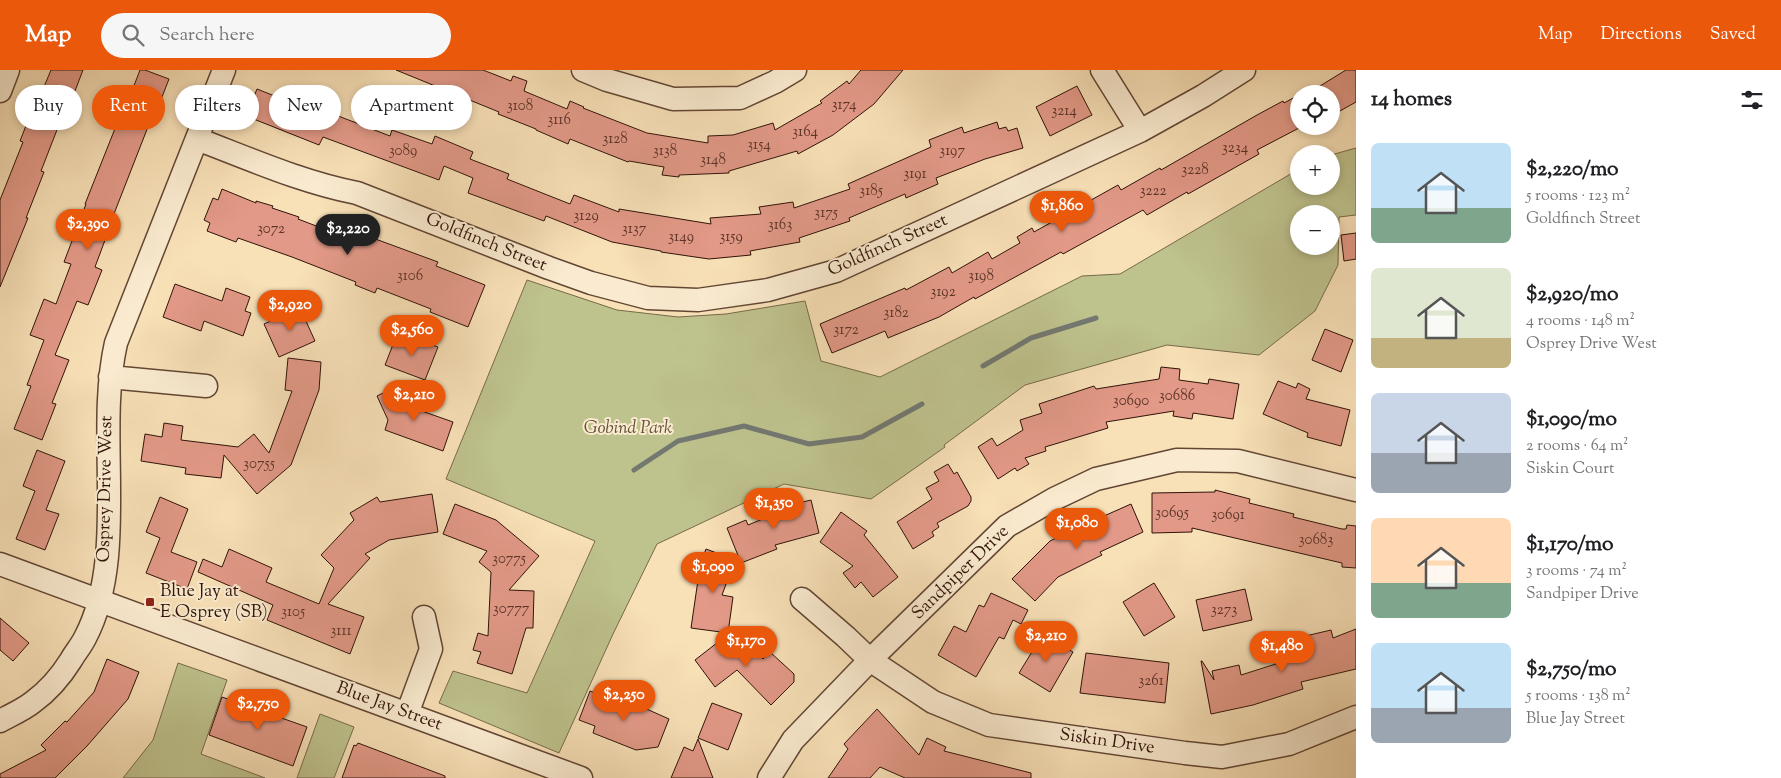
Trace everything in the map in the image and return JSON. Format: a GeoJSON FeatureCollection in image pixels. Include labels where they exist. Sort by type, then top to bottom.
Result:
{"type":"FeatureCollection","features":[{"type":"Feature","properties":{"kind":"street"},"geometry":{"type":"LineString","coordinates":[[0,91],[8,70]]}},
{"type":"Feature","properties":{"kind":"street","name":"Osprey Drive West"},"geometry":{"type":"LineString","coordinates":[[0,722],[33,702],[61,675],[86,638],[100,600],[108,540],[110,367],[116,343],[224,70]]}},
{"type":"Feature","properties":{"kind":"street"},"geometry":{"type":"LineString","coordinates":[[583,70],[607,80],[673,99],[740,98],[775,82],[795,70]]}},
{"type":"Feature","properties":{"kind":"street"},"geometry":{"type":"LineString","coordinates":[[1102,70],[1140,131]]}},
{"type":"Feature","properties":{"kind":"street","name":"Goldfinch Street"},"geometry":{"type":"LineString","coordinates":[[197,139],[302,180],[357,193],[591,283],[648,298],[698,300],[768,290],[836,271],[1140,131],[1203,96],[1244,70]]}},
{"type":"Feature","properties":{"kind":"street"},"geometry":{"type":"LineString","coordinates":[[110,377],[206,386]]}},
{"type":"Feature","properties":{"kind":"street","name":"Sandpiper Drive"},"geometry":{"type":"LineString","coordinates":[[769,778],[793,740],[870,660],[1007,526],[1054,499],[1096,479],[1177,460],[1238,462],[1356,490]]}},
{"type":"Feature","properties":{"kind":"street","name":"Blue Jay Street"},"geometry":{"type":"LineString","coordinates":[[0,564],[581,778]]}},
{"type":"Feature","properties":{"kind":"street","name":"Siskin Drive"},"geometry":{"type":"LineString","coordinates":[[802,599],[870,660],[933,702],[989,725],[1185,754],[1222,757],[1289,744],[1356,717]]}},
{"type":"Feature","properties":{"kind":"street"},"geometry":{"type":"LineString","coordinates":[[407,714],[431,648],[424,617]]}},
{"type":"Feature","properties":{"kind":"green space","name":"Gobind Park"},"geometry":{"type":"Polygon","coordinates":[[[1356,148],[1356,215],[1340,217],[1340,205],[1290,205],[1290,255],[1338,255],[1338,265],[1315,311],[1259,355],[1167,345],[1025,385],[944,445],[945,447],[871,499],[784,484],[657,544],[613,634],[559,753],[439,703],[453,671],[527,693],[595,541],[446,479],[527,280],[617,310],[678,317],[726,314],[805,301],[821,361],[880,377],[1082,276],[1120,274],[1290,174],[1290,195],[1340,195],[1340,152],[1356,148]]]}},
{"type":"Feature","properties":{"kind":"green space"},"geometry":{"type":"Polygon","coordinates":[[[178,663],[227,680],[201,754],[265,778],[123,778],[153,740],[178,663]]]}},
{"type":"Feature","properties":{"kind":"green space"},"geometry":{"type":"Polygon","coordinates":[[[320,714],[354,727],[334,778],[297,778],[320,714]]]}},
{"type":"Feature","properties":{"kind":"building"},"geometry":{"type":"Polygon","coordinates":[[[51,70],[83,70],[77,85],[45,85],[51,70]]]}},
{"type":"Feature","properties":{"kind":"building"},"geometry":{"type":"Polygon","coordinates":[[[140,70],[169,79],[165,89],[165,85],[134,85],[140,70]]]}},
{"type":"Feature","properties":{"kind":"building"},"geometry":{"type":"Polygon","coordinates":[[[396,70],[483,70],[511,81],[513,76],[527,81],[524,91],[567,109],[570,101],[647,133],[708,143],[708,136],[733,135],[773,123],[775,130],[822,103],[820,101],[847,81],[849,84],[861,70],[903,70],[874,104],[833,135],[798,154],[797,151],[729,171],[729,173],[679,175],[679,177],[662,175],[664,167],[628,162],[570,139],[568,144],[498,114],[499,112],[472,101],[472,85],[433,85],[396,70]]]}},
{"type":"Feature","properties":{"kind":"building"},"geometry":{"type":"Polygon","coordinates":[[[1346,70],[1356,70],[1356,102],[1340,111],[1340,85],[1322,85],[1346,70]]]}},
{"type":"Feature","properties":{"kind":"building"},"geometry":{"type":"Polygon","coordinates":[[[1077,86],[1092,115],[1050,136],[1036,107],[1077,86]]]}},
{"type":"Feature","properties":{"kind":"building"},"geometry":{"type":"Polygon","coordinates":[[[259,90],[269,94],[269,125],[259,121],[259,90]]]}},
{"type":"Feature","properties":{"kind":"building"},"geometry":{"type":"Polygon","coordinates":[[[1290,100],[1290,133],[1257,150],[1259,154],[1188,194],[1187,192],[1147,215],[1143,210],[1063,254],[1061,252],[939,317],[888,338],[885,331],[832,353],[820,324],[905,288],[906,290],[949,267],[952,273],[988,252],[992,259],[1020,243],[1017,237],[1032,228],[1034,232],[1118,185],[1121,190],[1160,168],[1161,170],[1283,101],[1284,103],[1290,100]]]}},
{"type":"Feature","properties":{"kind":"building"},"geometry":{"type":"Polygon","coordinates":[[[341,117],[351,121],[351,130],[374,130],[390,136],[392,130],[432,144],[435,136],[473,152],[470,159],[509,174],[507,179],[570,204],[574,195],[619,212],[619,209],[711,224],[710,218],[761,214],[759,207],[793,202],[794,208],[850,189],[848,184],[931,147],[929,140],[962,127],[964,133],[997,122],[999,129],[1006,127],[1008,131],[1017,128],[1023,148],[985,159],[936,178],[938,184],[906,198],[905,194],[849,218],[850,221],[799,238],[800,242],[750,251],[751,255],[709,259],[612,242],[546,216],[544,221],[468,193],[473,178],[444,166],[439,180],[323,137],[319,145],[281,130],[341,130],[341,117]]]}},
{"type":"Feature","properties":{"kind":"building"},"geometry":{"type":"Polygon","coordinates":[[[24,130],[57,130],[41,171],[44,172],[26,218],[28,218],[0,287],[0,200],[23,142],[20,141],[24,130]]]}},
{"type":"Feature","properties":{"kind":"building"},"geometry":{"type":"Polygon","coordinates":[[[114,130],[147,130],[95,267],[102,270],[88,305],[77,301],[55,355],[69,360],[52,403],[56,404],[42,440],[14,429],[31,386],[27,385],[44,340],[30,335],[44,299],[56,304],[71,264],[64,262],[114,130]]]}},
{"type":"Feature","properties":{"kind":"building"},"geometry":{"type":"Polygon","coordinates":[[[222,189],[256,203],[256,201],[273,206],[272,208],[299,217],[298,219],[324,229],[326,225],[368,241],[370,237],[438,262],[436,266],[485,285],[468,327],[430,312],[431,309],[377,288],[375,293],[355,285],[356,282],[292,257],[238,238],[236,242],[207,231],[210,223],[204,220],[213,198],[218,200],[222,189]]]}},
{"type":"Feature","properties":{"kind":"building"},"geometry":{"type":"Polygon","coordinates":[[[1356,233],[1356,259],[1344,261],[1341,235],[1356,233]]]}},
{"type":"Feature","properties":{"kind":"building"},"geometry":{"type":"Polygon","coordinates":[[[175,284],[222,301],[226,288],[250,297],[245,311],[251,313],[243,336],[204,321],[201,331],[163,317],[175,284]]]}},
{"type":"Feature","properties":{"kind":"building"},"geometry":{"type":"Polygon","coordinates":[[[300,308],[315,341],[279,357],[264,324],[300,308]]]}},
{"type":"Feature","properties":{"kind":"building"},"geometry":{"type":"Polygon","coordinates":[[[1325,329],[1353,340],[1341,372],[1312,360],[1325,329]]]}},
{"type":"Feature","properties":{"kind":"building"},"geometry":{"type":"Polygon","coordinates":[[[406,335],[438,347],[425,380],[385,365],[394,342],[402,345],[406,335]]]}},
{"type":"Feature","properties":{"kind":"building"},"geometry":{"type":"Polygon","coordinates":[[[288,358],[321,362],[319,390],[291,465],[257,494],[224,455],[221,478],[185,474],[186,468],[141,461],[145,434],[162,437],[164,423],[183,426],[181,440],[238,447],[254,434],[269,453],[292,391],[285,390],[288,358]]]}},
{"type":"Feature","properties":{"kind":"building"},"geometry":{"type":"Polygon","coordinates":[[[1161,367],[1180,369],[1179,380],[1208,384],[1209,379],[1239,384],[1233,419],[1193,413],[1192,419],[1173,416],[1174,411],[1106,422],[1108,428],[1045,447],[1046,451],[1025,458],[1029,464],[1017,471],[1015,468],[998,479],[978,447],[992,438],[997,446],[1023,430],[1020,420],[1042,413],[1039,404],[1094,386],[1096,389],[1159,379],[1161,367]]]}},
{"type":"Feature","properties":{"kind":"building"},"geometry":{"type":"Polygon","coordinates":[[[1278,381],[1296,388],[1298,383],[1310,389],[1306,399],[1350,410],[1341,446],[1307,437],[1308,433],[1263,414],[1278,381]]]}},
{"type":"Feature","properties":{"kind":"building"},"geometry":{"type":"Polygon","coordinates":[[[395,387],[402,404],[453,422],[443,451],[385,430],[388,420],[377,396],[395,387]]]}},
{"type":"Feature","properties":{"kind":"building"},"geometry":{"type":"Polygon","coordinates":[[[37,450],[65,461],[46,510],[59,514],[45,550],[16,539],[35,491],[23,486],[37,450]]]}},
{"type":"Feature","properties":{"kind":"building"},"geometry":{"type":"Polygon","coordinates":[[[948,464],[954,474],[957,472],[971,497],[971,501],[968,506],[937,523],[939,527],[932,532],[934,536],[913,549],[897,522],[932,499],[926,488],[939,481],[934,472],[948,464]]]}},
{"type":"Feature","properties":{"kind":"building"},"geometry":{"type":"Polygon","coordinates":[[[1215,490],[1250,499],[1249,503],[1294,514],[1293,517],[1342,529],[1346,529],[1347,525],[1356,526],[1356,568],[1342,567],[1342,563],[1192,528],[1192,532],[1152,533],[1152,493],[1215,492],[1215,490]]]}},
{"type":"Feature","properties":{"kind":"building"},"geometry":{"type":"Polygon","coordinates":[[[432,494],[438,532],[389,540],[365,554],[370,558],[328,604],[364,617],[350,654],[267,620],[273,605],[198,572],[203,559],[222,567],[229,549],[272,568],[266,582],[319,604],[334,568],[321,555],[354,520],[350,513],[377,497],[380,502],[432,494]]]}},
{"type":"Feature","properties":{"kind":"building"},"geometry":{"type":"Polygon","coordinates":[[[160,497],[188,509],[171,552],[197,562],[187,589],[146,573],[160,538],[146,532],[160,497]]]}},
{"type":"Feature","properties":{"kind":"building"},"geometry":{"type":"Polygon","coordinates":[[[811,500],[819,533],[775,545],[777,549],[741,563],[727,528],[746,520],[748,525],[775,514],[773,509],[811,500]]]}},
{"type":"Feature","properties":{"kind":"building"},"geometry":{"type":"Polygon","coordinates":[[[455,504],[496,520],[539,556],[509,590],[534,591],[533,628],[526,628],[512,674],[477,663],[481,652],[473,650],[478,633],[488,636],[491,572],[479,562],[487,551],[443,534],[455,504]]]}},
{"type":"Feature","properties":{"kind":"building"},"geometry":{"type":"Polygon","coordinates":[[[1131,504],[1143,532],[1100,552],[1102,555],[1058,577],[1035,601],[1012,579],[1050,541],[1131,504]]]}},
{"type":"Feature","properties":{"kind":"building"},"geometry":{"type":"Polygon","coordinates":[[[841,512],[867,531],[864,535],[898,577],[873,597],[861,582],[855,588],[843,573],[853,566],[820,542],[841,512]]]}},
{"type":"Feature","properties":{"kind":"building"},"geometry":{"type":"Polygon","coordinates":[[[706,549],[735,560],[722,595],[733,597],[728,633],[691,628],[698,580],[695,578],[706,549]]]}},
{"type":"Feature","properties":{"kind":"building"},"geometry":{"type":"Polygon","coordinates":[[[1154,583],[1175,617],[1144,636],[1123,602],[1154,583]]]}},
{"type":"Feature","properties":{"kind":"building"},"geometry":{"type":"Polygon","coordinates":[[[1245,589],[1252,620],[1203,631],[1196,600],[1245,589]]]}},
{"type":"Feature","properties":{"kind":"building"},"geometry":{"type":"Polygon","coordinates":[[[991,593],[1028,610],[1021,624],[1013,620],[1004,639],[999,637],[976,677],[938,655],[954,626],[966,632],[979,605],[984,607],[991,593]]]}},
{"type":"Feature","properties":{"kind":"building"},"geometry":{"type":"Polygon","coordinates":[[[0,618],[29,643],[13,661],[0,650],[0,618]]]}},
{"type":"Feature","properties":{"kind":"building"},"geometry":{"type":"Polygon","coordinates":[[[1356,629],[1356,669],[1301,682],[1303,689],[1253,705],[1211,714],[1201,661],[1214,680],[1212,671],[1239,665],[1241,675],[1301,656],[1297,638],[1331,630],[1333,638],[1356,629]]]}},
{"type":"Feature","properties":{"kind":"building"},"geometry":{"type":"Polygon","coordinates":[[[731,632],[743,649],[751,643],[763,659],[770,652],[794,674],[794,682],[771,705],[737,670],[715,687],[695,660],[731,632]]]}},
{"type":"Feature","properties":{"kind":"building"},"geometry":{"type":"Polygon","coordinates":[[[1043,634],[1073,652],[1050,692],[1019,673],[1043,634]]]}},
{"type":"Feature","properties":{"kind":"building"},"geometry":{"type":"Polygon","coordinates":[[[1086,653],[1169,663],[1165,703],[1080,693],[1086,653]]]}},
{"type":"Feature","properties":{"kind":"building"},"geometry":{"type":"Polygon","coordinates":[[[107,659],[139,672],[128,699],[87,746],[55,778],[0,778],[0,774],[46,750],[41,745],[65,721],[67,722],[94,692],[107,659]]]}},
{"type":"Feature","properties":{"kind":"building"},"geometry":{"type":"Polygon","coordinates":[[[590,691],[631,707],[633,703],[669,719],[658,747],[636,750],[593,733],[595,726],[579,720],[590,691]]]}},
{"type":"Feature","properties":{"kind":"building"},"geometry":{"type":"Polygon","coordinates":[[[222,697],[307,727],[293,766],[209,735],[222,697]]]}},
{"type":"Feature","properties":{"kind":"building"},"geometry":{"type":"Polygon","coordinates":[[[712,703],[742,714],[728,750],[698,738],[712,703]]]}},
{"type":"Feature","properties":{"kind":"building"},"geometry":{"type":"Polygon","coordinates":[[[877,709],[919,755],[927,738],[946,747],[944,751],[1031,773],[1031,778],[905,778],[880,767],[870,778],[828,778],[848,749],[844,744],[877,709]]]}},
{"type":"Feature","properties":{"kind":"building"},"geometry":{"type":"Polygon","coordinates":[[[698,739],[713,778],[671,778],[684,747],[693,751],[698,739]]]}},
{"type":"Feature","properties":{"kind":"building"},"geometry":{"type":"Polygon","coordinates":[[[358,743],[445,776],[445,778],[342,778],[354,745],[356,746],[358,743]]]}},
{"type":"Feature","properties":{"kind":"waterway"},"geometry":{"type":"LineString","coordinates":[[983,366],[1031,338],[1096,318]]}},
{"type":"Feature","properties":{"kind":"waterway"},"geometry":{"type":"LineString","coordinates":[[634,470],[678,441],[744,426],[809,444],[862,437],[922,404]]}},
{"type":"Feature","properties":{"kind":"place","name":"Blue Jay at E Osprey (SB)"},"geometry":{"type":"Point","coordinates":[150,602]}}]}
